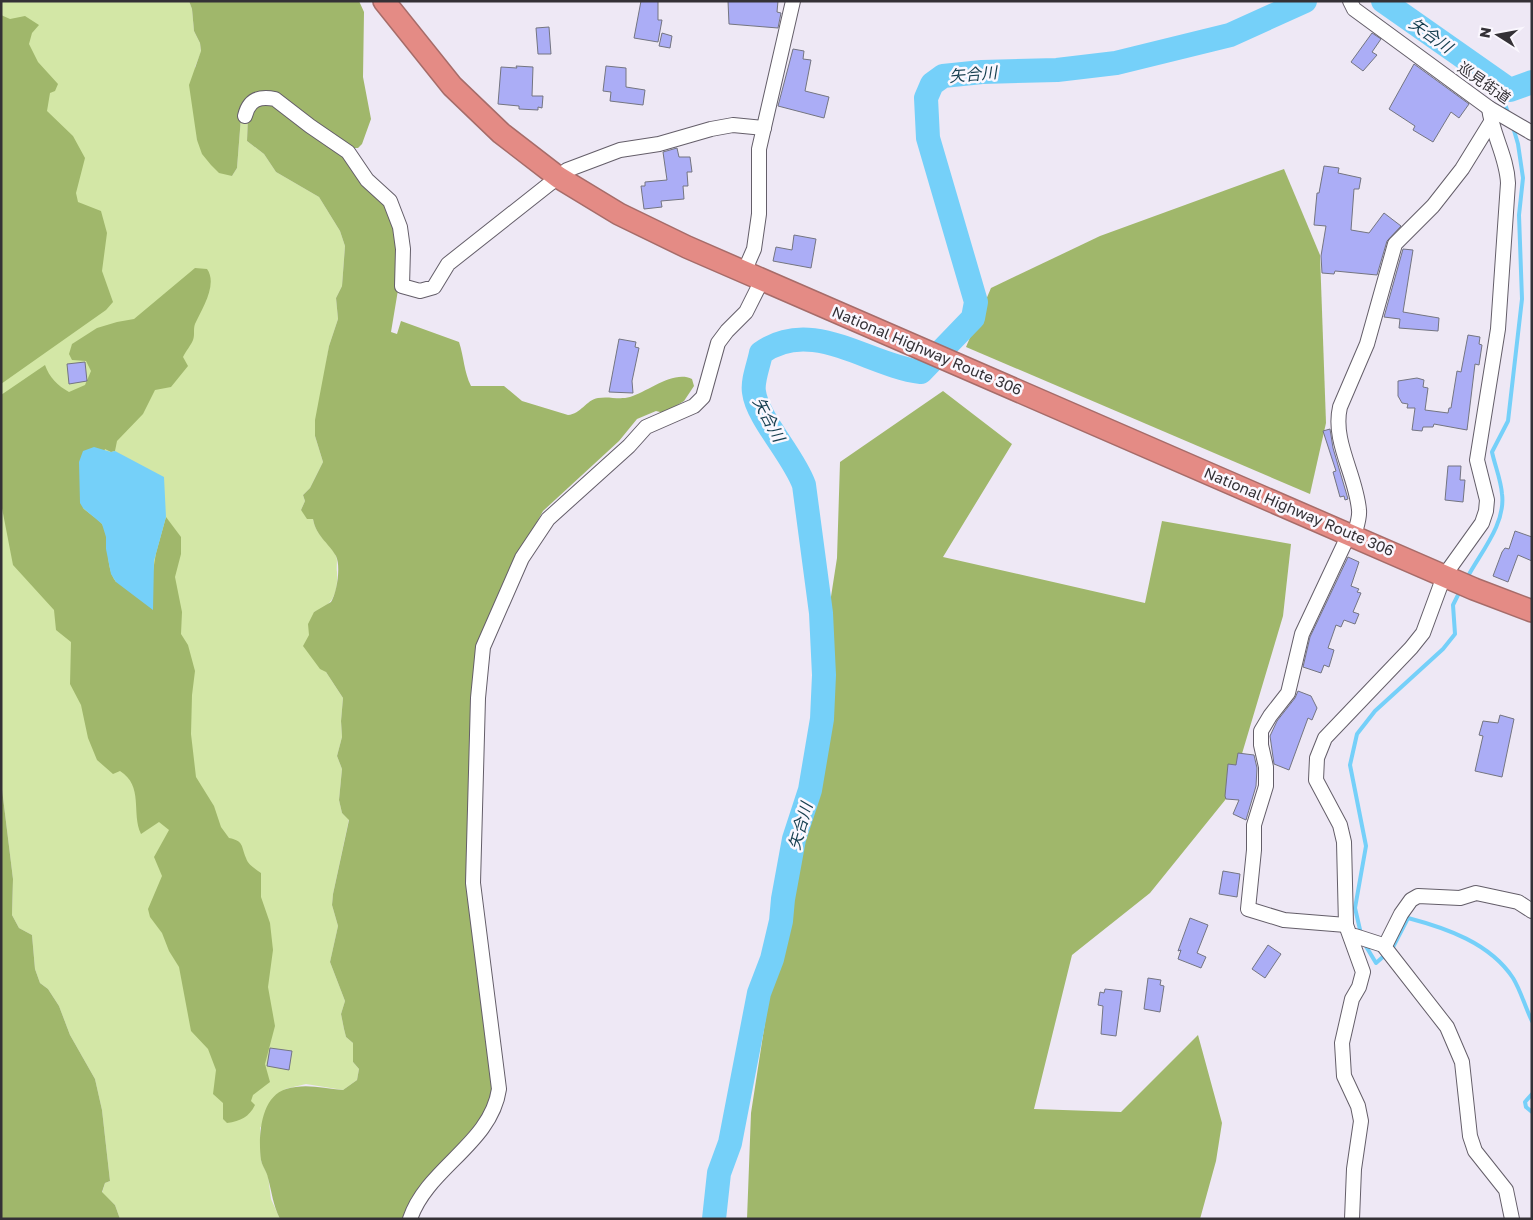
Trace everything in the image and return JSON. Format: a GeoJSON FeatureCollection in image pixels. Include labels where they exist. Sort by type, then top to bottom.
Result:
{"type":"FeatureCollection","features":[{"type":"Feature","properties":{"kind":"highway","name":"National Highway Route 306"},"geometry":{"type":"LineString","coordinates":[[384,1],[452,86],[501,133],[558,177],[619,214],[753,276],[1474,589],[1532,611]]}},
{"type":"Feature","properties":{"kind":"street"},"geometry":{"type":"LineString","coordinates":[[410,1219],[420,1198],[487,1123],[495,1107],[499,1090],[473,883],[478,698],[483,647],[522,558],[548,519],[629,446],[646,427],[694,406],[703,397],[718,343],[746,312],[753,276],[754,249],[759,214],[759,150],[792,1]]}},
{"type":"Feature","properties":{"kind":"street","name":"巡見街道"},"geometry":{"type":"LineString","coordinates":[[1352,5],[1493,114],[1528,131]]}},
{"type":"Feature","properties":{"kind":"street"},"geometry":{"type":"LineString","coordinates":[[245,116],[250,104],[256,100],[262,98],[276,99],[310,126],[348,152],[367,180],[390,202],[395,212],[404,249],[402,286],[420,291],[434,287],[448,264],[567,170],[620,150],[659,144],[733,125],[764,128]]}},
{"type":"Feature","properties":{"kind":"street"},"geometry":{"type":"LineString","coordinates":[[1493,114],[1462,169],[1433,206],[1395,244],[1366,344],[1340,407],[1338,416],[1339,435],[1360,511],[1351,535],[1302,634],[1288,693],[1261,731],[1261,745],[1266,767],[1266,786],[1254,825],[1254,850],[1248,909],[1284,920],[1351,933],[1382,948],[1447,1027],[1462,1062],[1470,1136],[1475,1151],[1506,1190],[1512,1219]]}},
{"type":"Feature","properties":{"kind":"street"},"geometry":{"type":"LineString","coordinates":[[1352,1219],[1354,1168],[1361,1121],[1358,1106],[1344,1076],[1342,1043],[1352,999],[1359,987],[1363,972],[1351,933],[1344,842],[1340,825],[1316,780],[1317,758],[1325,738],[1423,633],[1448,577],[1482,523],[1486,512],[1487,500],[1477,460],[1498,329],[1508,183],[1493,114]]}},
{"type":"Feature","properties":{"kind":"street"},"geometry":{"type":"LineString","coordinates":[[1382,948],[1388,942],[1407,905],[1418,896],[1460,898],[1476,893],[1518,902],[1532,911]]}},
{"type":"Feature","properties":{"kind":"green space"},"geometry":{"type":"Polygon","coordinates":[[[1,1],[189,1],[192,9],[194,31],[200,43],[201,52],[195,67],[197,140],[232,176],[237,168],[241,117],[248,116],[247,141],[264,154],[276,172],[319,197],[340,231],[345,246],[342,286],[336,298],[338,319],[329,346],[315,436],[323,462],[310,488],[303,495],[305,501],[301,510],[313,519],[317,530],[333,551],[337,560],[337,585],[333,597],[326,606],[314,612],[326,672],[343,698],[342,737],[337,756],[342,769],[339,800],[342,813],[349,819],[333,894],[332,905],[338,926],[330,962],[345,1001],[341,1014],[344,1029],[346,1037],[353,1043],[353,1062],[359,1069],[357,1080],[343,1090],[306,1084],[285,1089],[260,1128],[261,1161],[268,1176],[271,1199],[280,1219],[120,1219],[115,1205],[102,1193],[105,1183],[110,1181],[102,1110],[95,1079],[70,1035],[59,1006],[48,989],[40,983],[35,969],[32,935],[19,928],[12,915],[13,879],[1,781],[1,1]]]}},
{"type":"Feature","properties":{"kind":"green space"},"geometry":{"type":"Polygon","coordinates":[[[189,1],[359,1],[364,12],[363,77],[371,119],[362,144],[358,148],[349,148],[273,94],[241,117],[237,168],[232,176],[219,173],[202,154],[197,140],[189,85],[201,51],[200,43],[194,31],[192,9],[189,1]]]}},
{"type":"Feature","properties":{"kind":"green space"},"geometry":{"type":"Polygon","coordinates":[[[1,15],[10,19],[25,16],[39,25],[32,33],[29,44],[38,62],[58,84],[55,91],[50,93],[47,111],[73,136],[85,158],[76,193],[78,202],[101,211],[107,233],[102,271],[113,302],[106,310],[1,384],[1,15]]]}},
{"type":"Feature","properties":{"kind":"green space"},"geometry":{"type":"Polygon","coordinates":[[[254,104],[278,104],[339,151],[376,190],[398,227],[401,272],[391,332],[397,334],[401,321],[459,342],[471,386],[504,386],[522,401],[568,415],[573,414],[594,399],[630,397],[677,377],[692,379],[694,386],[684,401],[664,413],[656,411],[637,419],[619,441],[543,511],[519,554],[483,635],[466,872],[493,1092],[489,1107],[480,1120],[412,1197],[404,1219],[280,1219],[261,1160],[260,1141],[263,1119],[266,1109],[277,1093],[300,1086],[343,1090],[357,1080],[359,1069],[353,1062],[353,1043],[346,1037],[344,1029],[341,1014],[345,1001],[330,962],[338,926],[332,905],[333,894],[349,820],[342,813],[339,800],[342,769],[337,756],[342,737],[343,698],[326,672],[320,669],[303,646],[309,635],[308,624],[314,612],[331,602],[338,579],[336,556],[319,534],[313,519],[307,519],[301,510],[305,501],[303,495],[310,488],[323,462],[315,436],[315,420],[329,346],[338,319],[336,298],[342,286],[345,246],[340,231],[319,197],[276,172],[264,154],[247,141],[248,116],[254,104]]]}},
{"type":"Feature","properties":{"kind":"green space"},"geometry":{"type":"Polygon","coordinates":[[[1284,169],[1320,255],[1326,423],[1310,494],[966,347],[991,288],[1100,236],[1284,169]]]}},
{"type":"Feature","properties":{"kind":"green space"},"geometry":{"type":"Polygon","coordinates":[[[195,268],[207,269],[211,282],[205,304],[195,324],[193,340],[183,357],[188,366],[171,387],[155,390],[143,414],[117,441],[115,451],[111,452],[105,449],[83,508],[102,524],[105,530],[108,559],[116,582],[153,571],[166,517],[181,537],[181,554],[175,577],[182,612],[181,634],[188,645],[195,671],[191,734],[196,777],[214,806],[221,827],[229,838],[240,842],[248,863],[261,873],[261,897],[270,923],[273,950],[268,987],[275,1026],[265,1064],[270,1082],[253,1095],[251,1101],[255,1105],[247,1115],[240,1120],[227,1123],[223,1119],[223,1103],[213,1094],[216,1070],[208,1049],[191,1031],[179,967],[169,951],[162,933],[150,917],[148,909],[162,876],[154,857],[169,830],[159,822],[141,834],[138,826],[135,792],[132,784],[120,771],[113,774],[97,760],[88,738],[81,705],[70,684],[71,642],[56,630],[54,610],[13,565],[1,503],[1,395],[45,365],[54,381],[69,392],[85,385],[91,371],[86,361],[72,360],[69,354],[72,344],[97,328],[134,319],[195,268]]]}},
{"type":"Feature","properties":{"kind":"green space"},"geometry":{"type":"Polygon","coordinates":[[[943,391],[1012,444],[943,557],[1145,603],[1162,521],[1291,544],[1283,616],[1230,794],[1150,893],[1072,955],[1034,1109],[1121,1112],[1198,1035],[1222,1123],[1216,1161],[1200,1219],[747,1219],[751,1113],[837,558],[840,462],[943,391]]]}},
{"type":"Feature","properties":{"kind":"green space"},"geometry":{"type":"Polygon","coordinates":[[[1,781],[13,879],[12,915],[19,928],[32,935],[35,969],[40,983],[48,989],[59,1006],[70,1035],[95,1079],[102,1110],[110,1181],[105,1183],[102,1192],[115,1205],[120,1219],[1,1219],[1,781]]]}},
{"type":"Feature","properties":{"kind":"water"},"geometry":{"type":"Polygon","coordinates":[[[94,447],[111,452],[115,451],[164,477],[166,517],[154,561],[153,610],[116,582],[111,574],[106,549],[106,537],[102,524],[83,508],[80,503],[79,462],[83,451],[94,447]]]}},
{"type":"Feature","properties":{"kind":"building"},"geometry":{"type":"Polygon","coordinates":[[[641,1],[658,1],[658,20],[662,20],[658,42],[634,38],[641,1]]]}},
{"type":"Feature","properties":{"kind":"building"},"geometry":{"type":"Polygon","coordinates":[[[728,1],[778,1],[777,12],[781,13],[778,28],[729,24],[728,1]]]}},
{"type":"Feature","properties":{"kind":"building"},"geometry":{"type":"Polygon","coordinates":[[[549,27],[551,54],[538,54],[536,28],[549,27]]]}},
{"type":"Feature","properties":{"kind":"building"},"geometry":{"type":"Polygon","coordinates":[[[662,33],[672,36],[670,48],[659,46],[662,33]]]}},
{"type":"Feature","properties":{"kind":"building"},"geometry":{"type":"Polygon","coordinates":[[[1372,33],[1381,39],[1372,52],[1377,55],[1363,71],[1351,62],[1372,33]]]}},
{"type":"Feature","properties":{"kind":"building"},"geometry":{"type":"Polygon","coordinates":[[[793,49],[804,51],[803,59],[811,60],[805,91],[829,97],[824,118],[778,106],[793,49]]]}},
{"type":"Feature","properties":{"kind":"building"},"geometry":{"type":"Polygon","coordinates":[[[1414,64],[1469,104],[1459,118],[1451,112],[1433,142],[1413,130],[1415,126],[1389,109],[1414,64]]]}},
{"type":"Feature","properties":{"kind":"building"},"geometry":{"type":"Polygon","coordinates":[[[516,66],[533,67],[532,96],[543,96],[542,108],[538,107],[538,110],[519,109],[519,106],[498,104],[501,67],[517,68],[516,66]]]}},
{"type":"Feature","properties":{"kind":"building"},"geometry":{"type":"Polygon","coordinates":[[[606,66],[626,68],[626,87],[645,90],[643,105],[610,101],[611,92],[603,91],[606,66]]]}},
{"type":"Feature","properties":{"kind":"building"},"geometry":{"type":"Polygon","coordinates":[[[677,148],[679,157],[690,157],[692,172],[687,172],[688,186],[683,186],[684,199],[661,201],[662,207],[644,209],[641,186],[645,186],[645,182],[667,180],[663,152],[677,148]]]}},
{"type":"Feature","properties":{"kind":"building"},"geometry":{"type":"Polygon","coordinates":[[[1324,166],[1339,168],[1338,173],[1361,178],[1359,189],[1354,189],[1351,230],[1369,233],[1384,213],[1401,226],[1387,241],[1377,275],[1335,271],[1334,274],[1322,273],[1321,256],[1326,226],[1314,225],[1317,193],[1319,193],[1324,166]]]}},
{"type":"Feature","properties":{"kind":"building"},"geometry":{"type":"Polygon","coordinates":[[[794,235],[816,239],[811,268],[773,261],[776,247],[792,250],[794,235]]]}},
{"type":"Feature","properties":{"kind":"building"},"geometry":{"type":"Polygon","coordinates":[[[1403,249],[1413,250],[1403,312],[1439,318],[1438,331],[1399,328],[1400,319],[1384,317],[1403,249]]]}},
{"type":"Feature","properties":{"kind":"building"},"geometry":{"type":"Polygon","coordinates":[[[1468,335],[1480,337],[1479,344],[1482,345],[1479,365],[1475,364],[1467,430],[1434,424],[1433,427],[1423,427],[1422,431],[1412,430],[1415,408],[1407,408],[1408,404],[1402,403],[1398,396],[1398,381],[1417,378],[1424,380],[1423,387],[1428,388],[1425,410],[1448,413],[1449,408],[1451,408],[1457,371],[1461,372],[1468,335]]]}},
{"type":"Feature","properties":{"kind":"building"},"geometry":{"type":"Polygon","coordinates":[[[619,339],[636,342],[635,347],[639,348],[632,381],[633,393],[609,392],[619,339]]]}},
{"type":"Feature","properties":{"kind":"building"},"geometry":{"type":"Polygon","coordinates":[[[85,362],[87,381],[69,384],[67,364],[85,362]]]}},
{"type":"Feature","properties":{"kind":"building"},"geometry":{"type":"Polygon","coordinates":[[[1330,429],[1333,448],[1348,499],[1345,500],[1344,496],[1340,497],[1333,472],[1336,471],[1323,431],[1330,429]]]}},
{"type":"Feature","properties":{"kind":"building"},"geometry":{"type":"Polygon","coordinates":[[[1448,466],[1461,466],[1460,480],[1465,480],[1463,502],[1445,500],[1448,466]]]}},
{"type":"Feature","properties":{"kind":"building"},"geometry":{"type":"Polygon","coordinates":[[[1515,531],[1532,537],[1532,561],[1518,555],[1508,582],[1493,576],[1502,552],[1505,548],[1509,549],[1515,531]]]}},
{"type":"Feature","properties":{"kind":"building"},"geometry":{"type":"Polygon","coordinates":[[[1348,557],[1359,562],[1351,586],[1359,589],[1357,592],[1361,593],[1353,612],[1359,614],[1355,624],[1344,620],[1341,627],[1336,625],[1328,648],[1334,650],[1329,667],[1324,665],[1321,673],[1303,667],[1310,637],[1348,557]]]}},
{"type":"Feature","properties":{"kind":"building"},"geometry":{"type":"Polygon","coordinates":[[[1298,691],[1311,696],[1317,708],[1312,720],[1308,718],[1289,770],[1274,764],[1270,736],[1277,721],[1295,698],[1298,691]]]}},
{"type":"Feature","properties":{"kind":"building"},"geometry":{"type":"Polygon","coordinates":[[[1500,715],[1514,719],[1502,777],[1475,771],[1483,736],[1479,735],[1483,721],[1498,723],[1500,715]]]}},
{"type":"Feature","properties":{"kind":"building"},"geometry":{"type":"Polygon","coordinates":[[[1238,753],[1254,755],[1257,768],[1256,786],[1246,820],[1233,814],[1239,800],[1226,799],[1225,796],[1228,764],[1236,765],[1238,753]]]}},
{"type":"Feature","properties":{"kind":"building"},"geometry":{"type":"Polygon","coordinates":[[[1223,871],[1240,874],[1237,897],[1219,894],[1223,871]]]}},
{"type":"Feature","properties":{"kind":"building"},"geometry":{"type":"Polygon","coordinates":[[[1190,918],[1208,925],[1197,953],[1206,957],[1201,968],[1178,959],[1181,950],[1178,951],[1190,918]]]}},
{"type":"Feature","properties":{"kind":"building"},"geometry":{"type":"Polygon","coordinates":[[[1268,945],[1281,954],[1265,978],[1252,969],[1268,945]]]}},
{"type":"Feature","properties":{"kind":"building"},"geometry":{"type":"Polygon","coordinates":[[[1148,978],[1161,980],[1160,985],[1164,986],[1160,1012],[1144,1009],[1148,978]]]}},
{"type":"Feature","properties":{"kind":"building"},"geometry":{"type":"Polygon","coordinates":[[[1105,989],[1122,991],[1116,1036],[1101,1034],[1103,1006],[1098,1005],[1100,992],[1104,993],[1105,989]]]}},
{"type":"Feature","properties":{"kind":"building"},"geometry":{"type":"Polygon","coordinates":[[[270,1048],[292,1051],[289,1070],[267,1066],[270,1048]]]}},
{"type":"Feature","properties":{"kind":"waterway","name":"矢合川"},"geometry":{"type":"LineString","coordinates":[[714,1219],[719,1173],[730,1143],[759,993],[772,959],[781,921],[794,839],[810,790],[822,719],[824,675],[821,613],[804,485],[757,402],[754,383],[761,353],[780,343],[800,340],[820,341],[841,346],[901,368],[921,372],[973,318],[976,302],[928,138],[926,98],[932,84],[943,76],[982,72],[1057,70],[1116,63],[1230,35],[1305,1]]}},
{"type":"Feature","properties":{"kind":"waterway","name":"矢合川"},"geometry":{"type":"LineString","coordinates":[[1383,1],[1510,90],[1532,82]]}},
{"type":"Feature","properties":{"kind":"waterway"},"geometry":{"type":"LineString","coordinates":[[1509,116],[1504,101],[1510,90]]}},
{"type":"Feature","properties":{"kind":"waterway"},"geometry":{"type":"LineString","coordinates":[[1467,578],[1491,538],[1500,516],[1502,505],[1502,494],[1492,452],[1508,421],[1522,299],[1519,215],[1523,178],[1518,144],[1513,127]]}},
{"type":"Feature","properties":{"kind":"waterway"},"geometry":{"type":"LineString","coordinates":[[1361,934],[1355,908],[1366,846],[1350,765],[1357,734],[1375,711],[1443,649],[1455,634],[1453,605],[1460,591]]}},
{"type":"Feature","properties":{"kind":"waterway"},"geometry":{"type":"LineString","coordinates":[[1364,943],[1376,963],[1392,949],[1408,918],[1452,932],[1480,946],[1503,966],[1516,983],[1532,1021]]}},
{"type":"Feature","properties":{"kind":"waterway"},"geometry":{"type":"LineString","coordinates":[[1532,1094],[1525,1102],[1526,1107],[1532,1112]]}}]}
